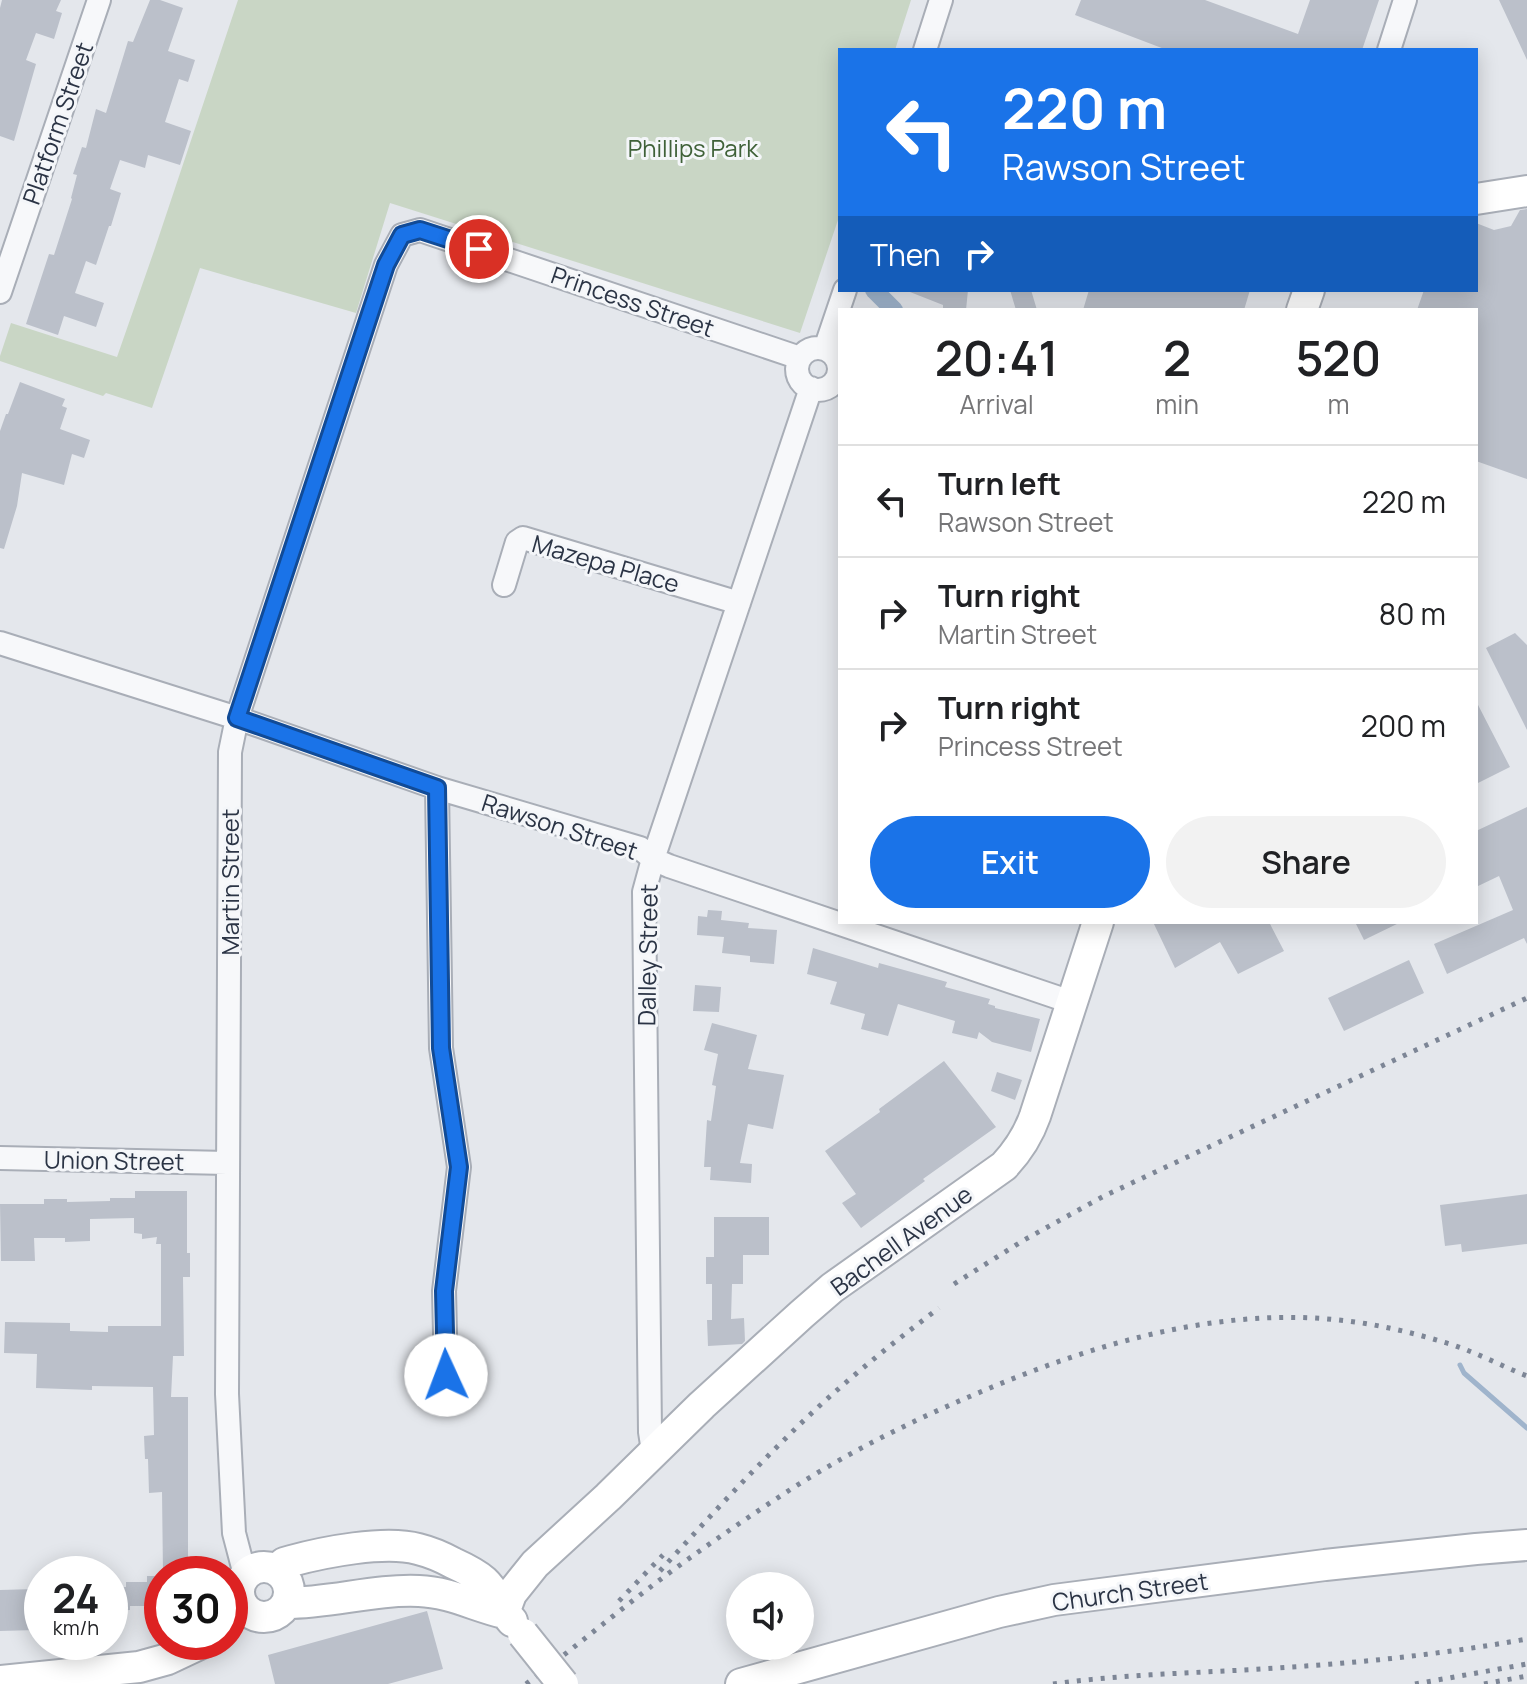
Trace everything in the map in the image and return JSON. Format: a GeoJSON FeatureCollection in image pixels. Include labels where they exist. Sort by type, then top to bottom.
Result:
{"type":"FeatureCollection","features":[{"type":"Feature","properties":{"kind":"main road"},"geometry":{"type":"LineString","coordinates":[[1478,199],[1527,191]]}},
{"type":"Feature","properties":{"kind":"main road","name":"Bachell Avenue"},"geometry":{"type":"LineString","coordinates":[[514,1624],[515,1587],[541,1558],[653,1451],[832,1288],[1004,1166],[1023,1144],[1030,1131],[1097,924]]}},
{"type":"Feature","properties":{"kind":"main road","name":"Bachell Avenue"},"geometry":{"type":"LineString","coordinates":[[514,1624],[523,1604],[575,1545],[608,1497]]}},
{"type":"Feature","properties":{"kind":"main road","name":"Church Street"},"geometry":{"type":"LineString","coordinates":[[741,1684],[999,1612],[1054,1600],[1325,1565],[1527,1545]]}},
{"type":"Feature","properties":{"kind":"main road"},"geometry":{"type":"LineString","coordinates":[[276,1570],[296,1559],[384,1546],[419,1549],[497,1566],[518,1565],[541,1558]]}},
{"type":"Feature","properties":{"kind":"main road"},"geometry":{"type":"LineString","coordinates":[[419,1549],[479,1577],[563,1684]]}},
{"type":"Feature","properties":{"kind":"main road"},"geometry":{"type":"LineString","coordinates":[[248,1589],[260,1567],[276,1570],[288,1584],[289,1597],[287,1603],[269,1617],[248,1608]]}},
{"type":"Feature","properties":{"kind":"main road"},"geometry":{"type":"LineString","coordinates":[[287,1603],[418,1591],[450,1595],[514,1624]]}},
{"type":"Feature","properties":{"kind":"main road"},"geometry":{"type":"LineString","coordinates":[[55,1675],[144,1648]]}},
{"type":"Feature","properties":{"kind":"main road"},"geometry":{"type":"LineString","coordinates":[[0,1681],[115,1671],[164,1660]]}},
{"type":"Feature","properties":{"kind":"street","name":"Platform Street"},"geometry":{"type":"LineString","coordinates":[[0,292],[99,0]]}},
{"type":"Feature","properties":{"kind":"street"},"geometry":{"type":"LineString","coordinates":[[926,48],[941,0]]}},
{"type":"Feature","properties":{"kind":"street"},"geometry":{"type":"LineString","coordinates":[[1390,48],[1405,0]]}},
{"type":"Feature","properties":{"kind":"street","name":"Princess Street"},"geometry":{"type":"LineString","coordinates":[[420,230],[800,358]]}},
{"type":"Feature","properties":{"kind":"street","name":"Martin Street"},"geometry":{"type":"LineString","coordinates":[[236,1556],[227,1394],[230,752],[237,718],[386,265],[402,235],[420,230]]}},
{"type":"Feature","properties":{"kind":"street"},"geometry":{"type":"LineString","coordinates":[[825,349],[838,311]]}},
{"type":"Feature","properties":{"kind":"street"},"geometry":{"type":"LineString","coordinates":[[838,368],[835,357],[825,349],[811,349],[797,363],[798,376],[805,386],[811,388],[829,386],[838,374]]}},
{"type":"Feature","properties":{"kind":"street","name":"Dalley Street"},"geometry":{"type":"LineString","coordinates":[[653,1451],[650,1432],[644,892],[811,388]]}},
{"type":"Feature","properties":{"kind":"street","name":"Mazepa Place"},"geometry":{"type":"LineString","coordinates":[[504,585],[517,542],[523,538],[739,603]]}},
{"type":"Feature","properties":{"kind":"street","name":"Rawson Street"},"geometry":{"type":"LineString","coordinates":[[0,643],[237,718],[437,788],[640,848],[653,859],[669,866],[838,923]]}},
{"type":"Feature","properties":{"kind":"street"},"geometry":{"type":"LineString","coordinates":[[437,788],[441,1048],[459,1167],[444,1291],[446,1375]]}},
{"type":"Feature","properties":{"kind":"street","name":"Rawson Street"},"geometry":{"type":"LineString","coordinates":[[840,924],[1071,1002]]}},
{"type":"Feature","properties":{"kind":"street","name":"Union Street"},"geometry":{"type":"LineString","coordinates":[[0,1158],[227,1163]]}},
{"type":"Feature","properties":{"kind":"green space","name":"Phillips Park"},"geometry":{"type":"Polygon","coordinates":[[[238,0],[911,0],[896,48],[838,48],[838,220],[800,333],[390,203],[356,313],[200,268],[152,408],[106,393],[103,396],[0,361],[11,323],[117,357],[238,0]]]}},
{"type":"Feature","properties":{"kind":"building"},"geometry":{"type":"Polygon","coordinates":[[[2,0],[61,0],[56,11],[62,13],[54,39],[36,33],[26,60],[36,64],[14,141],[0,136],[2,0]]]}},
{"type":"Feature","properties":{"kind":"building"},"geometry":{"type":"Polygon","coordinates":[[[150,0],[183,8],[168,51],[195,60],[188,82],[179,79],[165,122],[191,131],[180,165],[148,155],[145,168],[120,160],[110,189],[121,193],[111,226],[96,265],[86,261],[75,293],[104,303],[96,327],[64,316],[58,335],[26,324],[49,254],[54,255],[72,199],[77,175],[73,174],[82,147],[86,148],[96,109],[106,113],[128,41],[133,42],[150,0]]]}},
{"type":"Feature","properties":{"kind":"building"},"geometry":{"type":"Polygon","coordinates":[[[1081,0],[1205,0],[1298,34],[1310,0],[1379,0],[1363,48],[1162,48],[1075,15],[1081,0]]]}},
{"type":"Feature","properties":{"kind":"building"},"geometry":{"type":"Polygon","coordinates":[[[1499,0],[1527,0],[1527,60],[1499,0]]]}},
{"type":"Feature","properties":{"kind":"building"},"geometry":{"type":"Polygon","coordinates":[[[1527,209],[1527,479],[1478,462],[1478,308],[1418,308],[1423,292],[1478,292],[1478,224],[1494,230],[1511,226],[1520,210],[1527,209]]]}},
{"type":"Feature","properties":{"kind":"building"},"geometry":{"type":"Polygon","coordinates":[[[910,292],[968,292],[966,308],[943,308],[943,305],[910,292]]]}},
{"type":"Feature","properties":{"kind":"building"},"geometry":{"type":"Polygon","coordinates":[[[1011,292],[1032,292],[1036,308],[1015,308],[1011,292]]]}},
{"type":"Feature","properties":{"kind":"building"},"geometry":{"type":"Polygon","coordinates":[[[1088,292],[1249,292],[1245,308],[1084,308],[1088,292]]]}},
{"type":"Feature","properties":{"kind":"building"},"geometry":{"type":"Polygon","coordinates":[[[20,382],[65,399],[62,406],[67,408],[60,429],[90,440],[84,458],[72,454],[64,485],[22,473],[17,506],[4,549],[0,548],[0,431],[20,382]]]}},
{"type":"Feature","properties":{"kind":"building"},"geometry":{"type":"Polygon","coordinates":[[[1515,633],[1527,645],[1527,730],[1486,648],[1515,633]]]}},
{"type":"Feature","properties":{"kind":"building"},"geometry":{"type":"Polygon","coordinates":[[[1478,705],[1510,767],[1478,783],[1478,705]]]}},
{"type":"Feature","properties":{"kind":"building"},"geometry":{"type":"Polygon","coordinates":[[[1527,807],[1527,944],[1524,938],[1447,974],[1434,944],[1513,910],[1499,876],[1478,886],[1478,830],[1527,807]]]}},
{"type":"Feature","properties":{"kind":"building"},"geometry":{"type":"Polygon","coordinates":[[[708,910],[722,911],[721,920],[749,923],[748,928],[777,930],[774,964],[750,962],[750,956],[722,953],[724,937],[697,935],[698,916],[707,917],[708,910]]]}},
{"type":"Feature","properties":{"kind":"building"},"geometry":{"type":"Polygon","coordinates":[[[1154,924],[1270,924],[1284,951],[1238,974],[1220,942],[1175,968],[1154,924]]]}},
{"type":"Feature","properties":{"kind":"building"},"geometry":{"type":"Polygon","coordinates":[[[1356,924],[1397,924],[1364,940],[1356,924]]]}},
{"type":"Feature","properties":{"kind":"building"},"geometry":{"type":"Polygon","coordinates":[[[813,948],[878,968],[879,963],[947,982],[945,987],[990,999],[988,1004],[995,1008],[1040,1019],[1031,1052],[992,1042],[979,1032],[977,1039],[952,1033],[955,1021],[898,1004],[888,1036],[861,1029],[865,1014],[830,1004],[837,982],[807,974],[813,948]]]}},
{"type":"Feature","properties":{"kind":"building"},"geometry":{"type":"Polygon","coordinates":[[[1409,960],[1424,993],[1344,1031],[1328,998],[1409,960]]]}},
{"type":"Feature","properties":{"kind":"building"},"geometry":{"type":"Polygon","coordinates":[[[695,985],[721,987],[719,1012],[693,1011],[695,985]]]}},
{"type":"Feature","properties":{"kind":"building"},"geometry":{"type":"Polygon","coordinates":[[[712,1023],[757,1035],[748,1069],[784,1075],[773,1129],[748,1124],[740,1163],[752,1164],[751,1183],[710,1180],[711,1167],[704,1167],[707,1120],[711,1121],[716,1086],[712,1085],[718,1054],[704,1050],[712,1023]]]}},
{"type":"Feature","properties":{"kind":"building"},"geometry":{"type":"Polygon","coordinates":[[[944,1061],[996,1127],[861,1228],[842,1203],[856,1194],[825,1151],[944,1061]]]}},
{"type":"Feature","properties":{"kind":"building"},"geometry":{"type":"Polygon","coordinates":[[[997,1072],[1022,1080],[1015,1100],[991,1091],[997,1072]]]}},
{"type":"Feature","properties":{"kind":"building"},"geometry":{"type":"Polygon","coordinates":[[[135,1191],[187,1191],[190,1277],[183,1277],[184,1356],[173,1356],[171,1397],[188,1397],[188,1556],[163,1556],[162,1492],[149,1493],[144,1436],[154,1435],[153,1387],[92,1386],[92,1390],[36,1388],[37,1354],[4,1353],[5,1322],[70,1323],[70,1331],[108,1332],[108,1326],[161,1326],[161,1244],[156,1244],[157,1237],[142,1239],[142,1234],[134,1233],[134,1218],[90,1219],[90,1241],[34,1238],[35,1261],[1,1261],[0,1204],[44,1204],[44,1199],[67,1199],[67,1202],[135,1198],[135,1191]]]}},
{"type":"Feature","properties":{"kind":"building"},"geometry":{"type":"Polygon","coordinates":[[[1527,1194],[1527,1244],[1462,1252],[1461,1244],[1445,1246],[1440,1205],[1527,1194]]]}},
{"type":"Feature","properties":{"kind":"building"},"geometry":{"type":"Polygon","coordinates":[[[714,1217],[769,1217],[769,1255],[743,1255],[743,1284],[732,1284],[731,1319],[744,1318],[745,1341],[742,1344],[708,1346],[707,1320],[712,1320],[712,1284],[706,1284],[706,1257],[714,1257],[714,1217]]]}},
{"type":"Feature","properties":{"kind":"building"},"geometry":{"type":"Polygon","coordinates":[[[128,1582],[144,1582],[144,1606],[130,1606],[128,1610],[128,1582]]]}},
{"type":"Feature","properties":{"kind":"building"},"geometry":{"type":"Polygon","coordinates":[[[24,1589],[24,1630],[0,1631],[0,1590],[24,1589]]]}},
{"type":"Feature","properties":{"kind":"building"},"geometry":{"type":"Polygon","coordinates":[[[427,1611],[443,1669],[388,1684],[275,1684],[268,1655],[427,1611]]]}},
{"type":"Feature","properties":{"kind":"waterway"},"geometry":{"type":"LineString","coordinates":[[876,292],[892,308]]}},
{"type":"Feature","properties":{"kind":"waterway"},"geometry":{"type":"LineString","coordinates":[[1460,1365],[1464,1373],[1527,1428]]}},
{"type":"Feature","properties":{"kind":"railway"},"geometry":{"type":"LineString","coordinates":[[954,1284],[1024,1240],[1104,1196],[1527,998]]}},
{"type":"Feature","properties":{"kind":"railway"},"geometry":{"type":"LineString","coordinates":[[660,1571],[739,1485],[806,1419],[861,1369],[939,1308]]}},
{"type":"Feature","properties":{"kind":"railway"},"geometry":{"type":"LineString","coordinates":[[526,1684],[680,1565],[808,1479],[928,1415],[1026,1373],[1075,1356],[1176,1329],[1228,1321],[1280,1317],[1332,1319],[1429,1338],[1527,1376]]}},
{"type":"Feature","properties":{"kind":"railway"},"geometry":{"type":"LineString","coordinates":[[619,1601],[663,1555]]}},
{"type":"Feature","properties":{"kind":"railway"},"geometry":{"type":"LineString","coordinates":[[1053,1684],[1142,1675],[1350,1662],[1439,1653],[1527,1639]]}},
{"type":"Feature","properties":{"kind":"railway"},"geometry":{"type":"LineString","coordinates":[[1415,1684],[1527,1664]]}},
{"type":"Feature","properties":{"kind":"railway"},"geometry":{"type":"LineString","coordinates":[[1484,1684],[1527,1676]]}},
{"type":"Feature","properties":{"kind":"route"},"geometry":{"type":"LineString","coordinates":[[446,1375],[444,1291],[459,1167],[441,1048],[437,788],[237,718],[386,265],[402,235],[420,230],[479,249]]}}]}
